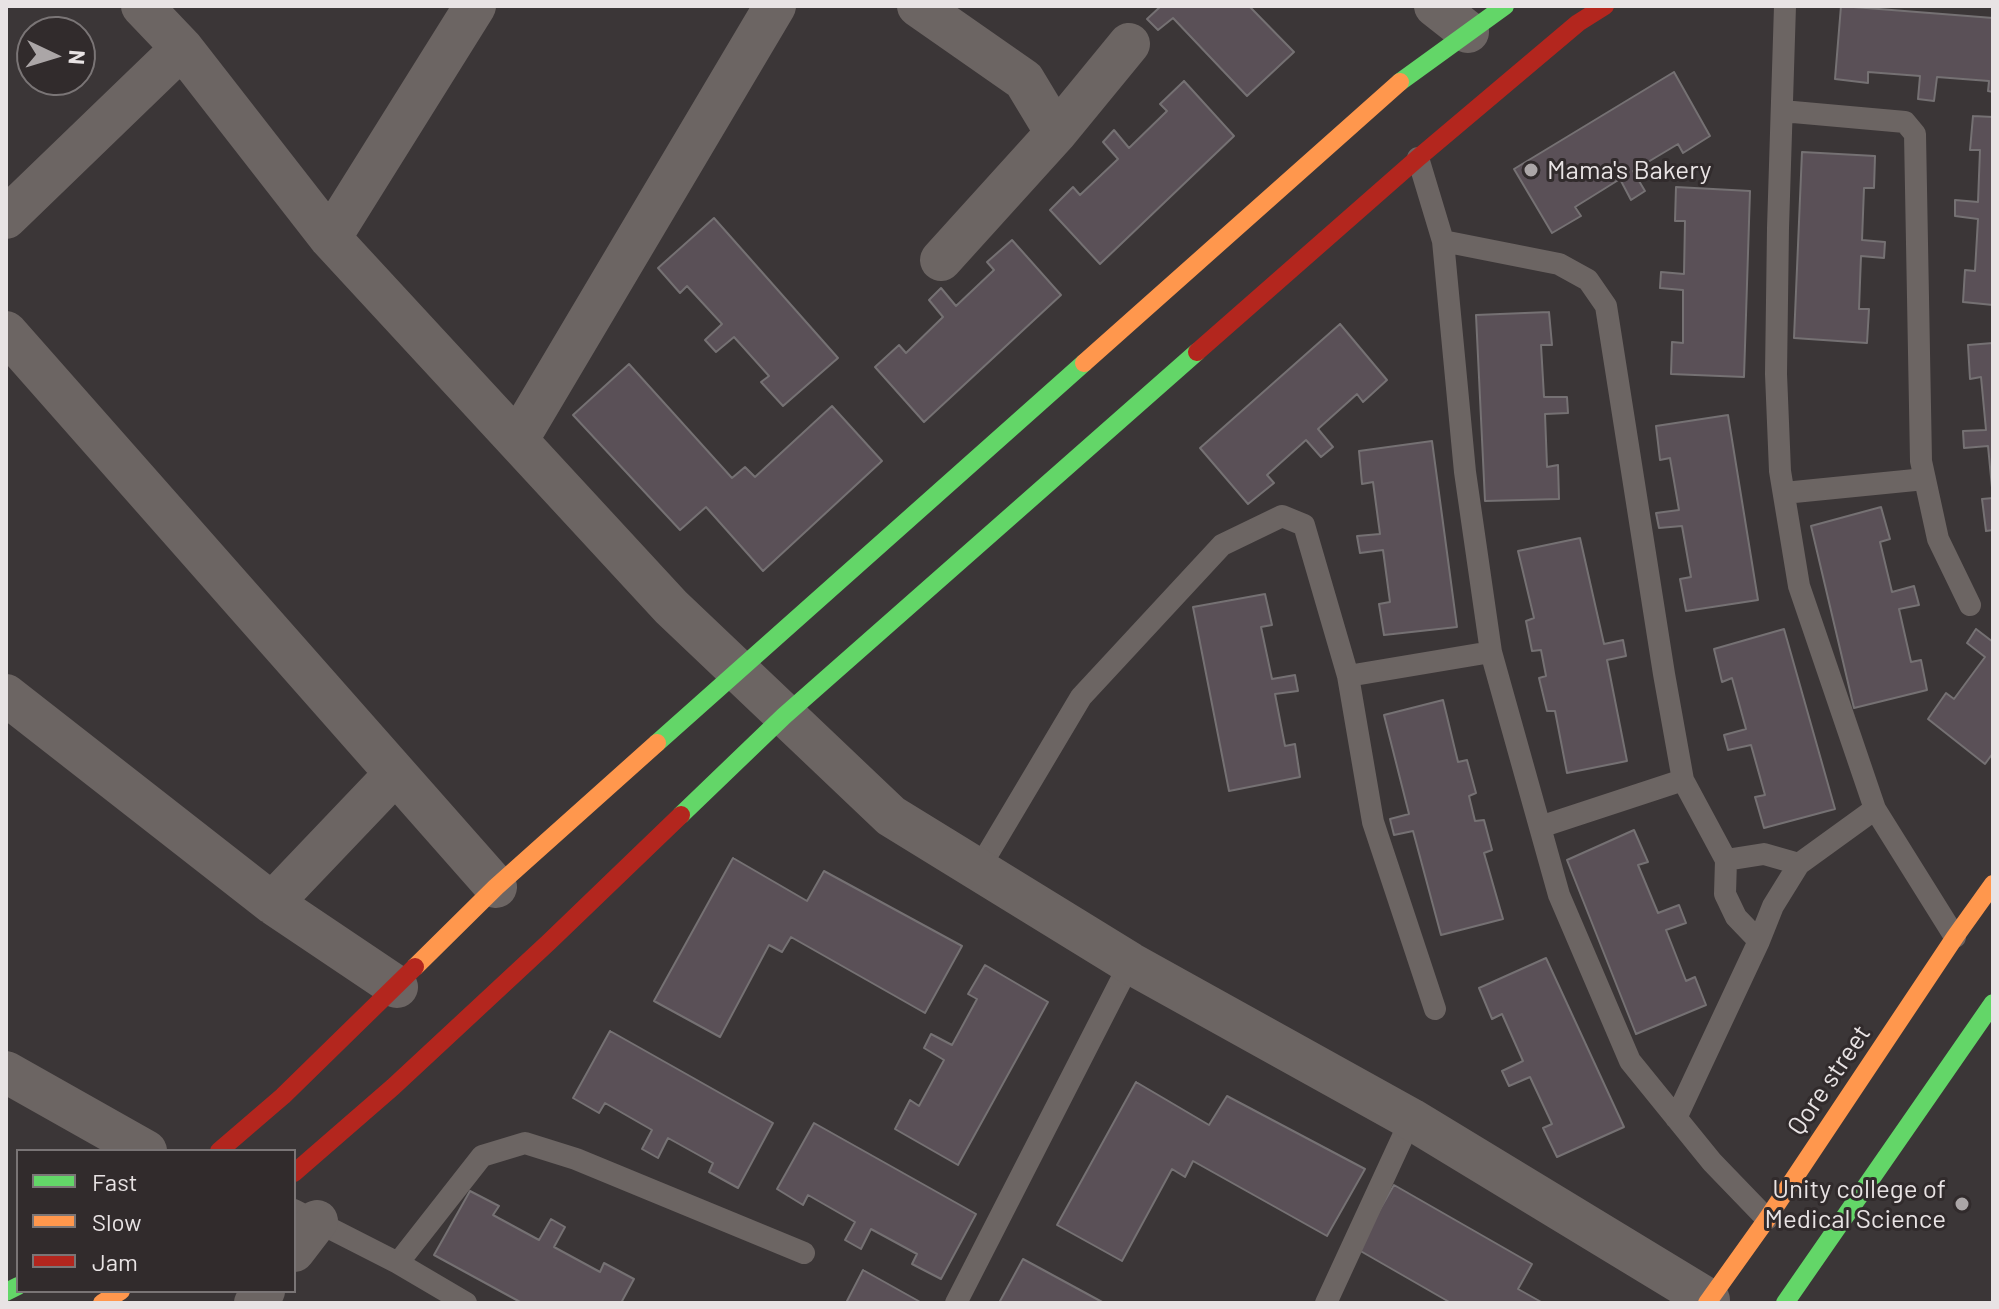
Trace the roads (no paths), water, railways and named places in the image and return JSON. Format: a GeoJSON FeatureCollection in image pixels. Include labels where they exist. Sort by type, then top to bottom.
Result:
{"type":"FeatureCollection","features":[{"type":"Feature","properties":{"kind":"main road"},"geometry":{"type":"LineString","coordinates":[[221,1149],[283,1096],[496,887],[738,670],[1405,77],[1505,6]]}},
{"type":"Feature","properties":{"kind":"main road"},"geometry":{"type":"LineString","coordinates":[[296,1171],[393,1087],[549,942],[784,716],[1418,158],[1578,23],[1605,6]]}},
{"type":"Feature","properties":{"kind":"main road","name":"Qore street"},"geometry":{"type":"LineString","coordinates":[[1708,1301],[1767,1219],[1993,884]]}},
{"type":"Feature","properties":{"kind":"main road"},"geometry":{"type":"LineString","coordinates":[[1785,1303],[1993,1003]]}},
{"type":"Feature","properties":{"kind":"street"},"geometry":{"type":"LineString","coordinates":[[142,6],[182,48],[330,238],[671,607],[891,816],[1130,963],[1411,1119],[1708,1301]]}},
{"type":"Feature","properties":{"kind":"street"},"geometry":{"type":"LineString","coordinates":[[330,238],[475,6]]}},
{"type":"Feature","properties":{"kind":"street"},"geometry":{"type":"LineString","coordinates":[[518,439],[775,6]]}},
{"type":"Feature","properties":{"kind":"street"},"geometry":{"type":"LineString","coordinates":[[918,6],[1024,80],[1056,133]]}},
{"type":"Feature","properties":{"kind":"street"},"geometry":{"type":"LineString","coordinates":[[1435,6],[1468,32]]}},
{"type":"Feature","properties":{"kind":"street"},"geometry":{"type":"LineString","coordinates":[[941,260],[1056,133],[1129,44]]}},
{"type":"Feature","properties":{"kind":"street"},"geometry":{"type":"LineString","coordinates":[[6,218],[182,48]]}},
{"type":"Feature","properties":{"kind":"street"},"geometry":{"type":"LineString","coordinates":[[6,332],[496,887]]}},
{"type":"Feature","properties":{"kind":"street"},"geometry":{"type":"LineString","coordinates":[[6,695],[272,903],[397,987]]}},
{"type":"Feature","properties":{"kind":"street"},"geometry":{"type":"LineString","coordinates":[[272,903],[395,774]]}},
{"type":"Feature","properties":{"kind":"street"},"geometry":{"type":"LineString","coordinates":[[6,1072],[142,1149]]}},
{"type":"Feature","properties":{"kind":"lane"},"geometry":{"type":"LineString","coordinates":[[1785,6],[1776,374],[1780,471],[1799,586],[1875,809],[1955,937]]}},
{"type":"Feature","properties":{"kind":"lane"},"geometry":{"type":"LineString","coordinates":[[1782,111],[1905,122],[1915,134],[1921,461],[1938,539],[1970,605]]}},
{"type":"Feature","properties":{"kind":"lane"},"geometry":{"type":"LineString","coordinates":[[1418,158],[1443,241],[1465,472],[1491,652],[1559,895],[1630,1061],[1712,1162],[1767,1219]]}},
{"type":"Feature","properties":{"kind":"lane"},"geometry":{"type":"LineString","coordinates":[[1443,241],[1559,264],[1588,280],[1606,306],[1683,780],[1726,860],[1725,894],[1736,917],[1759,941]]}},
{"type":"Feature","properties":{"kind":"lane"},"geometry":{"type":"LineString","coordinates":[[1784,493],[1925,479]]}},
{"type":"Feature","properties":{"kind":"lane"},"geometry":{"type":"LineString","coordinates":[[978,870],[1081,697],[1222,545],[1282,516],[1304,525],[1348,676],[1373,822],[1435,1009]]}},
{"type":"Feature","properties":{"kind":"lane"},"geometry":{"type":"LineString","coordinates":[[1348,676],[1491,652]]}},
{"type":"Feature","properties":{"kind":"lane"},"geometry":{"type":"LineString","coordinates":[[1540,827],[1683,780]]}},
{"type":"Feature","properties":{"kind":"lane"},"geometry":{"type":"LineString","coordinates":[[1676,1118],[1773,906],[1799,864],[1875,809]]}},
{"type":"Feature","properties":{"kind":"lane"},"geometry":{"type":"LineString","coordinates":[[1726,860],[1764,854],[1799,864]]}},
{"type":"Feature","properties":{"kind":"lane"},"geometry":{"type":"LineString","coordinates":[[956,1303],[1130,963]]}},
{"type":"Feature","properties":{"kind":"lane"},"geometry":{"type":"LineString","coordinates":[[1326,1303],[1411,1119]]}},
{"type":"Feature","properties":{"kind":"lane"},"geometry":{"type":"LineString","coordinates":[[398,1263],[482,1156],[525,1143],[576,1159],[804,1253]]}},
{"type":"Feature","properties":{"kind":"lane"},"geometry":{"type":"LineString","coordinates":[[302,1227],[398,1263],[466,1303]]}},
{"type":"Feature","properties":{"kind":"place","name":"Mama's Bakery"},"geometry":{"type":"Point","coordinates":[1531,170]}},
{"type":"Feature","properties":{"kind":"place","name":"Unity college of Medical Science"},"geometry":{"type":"Point","coordinates":[1962,1204]}}]}
